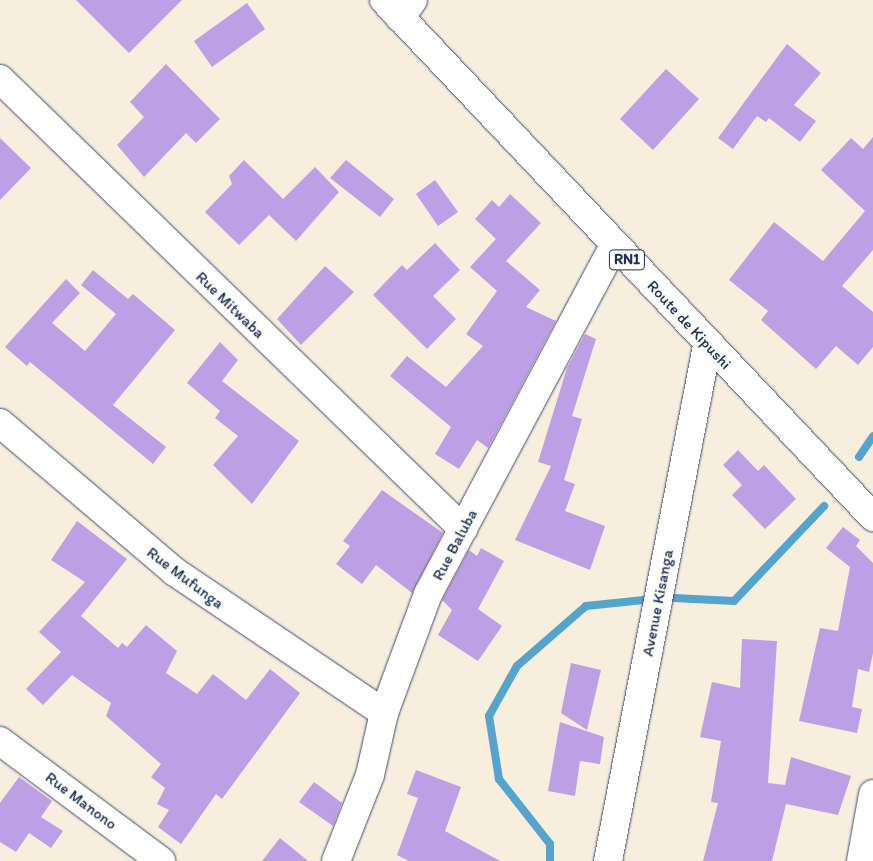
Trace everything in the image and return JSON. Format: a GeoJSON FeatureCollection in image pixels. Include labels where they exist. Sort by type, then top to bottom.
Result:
{"type":"FeatureCollection","features":[{"type":"Feature","properties":{"kind":"main road","name":"Route de Kipushi"},"geometry":{"type":"LineString","coordinates":[[399,6],[614,246],[707,346],[873,517]]}},
{"type":"Feature","properties":{"kind":"main road","name":"Rue Mitwaba"},"geometry":{"type":"LineString","coordinates":[[0,79],[463,529]]}},
{"type":"Feature","properties":{"kind":"main road","name":"Rue Baluba"},"geometry":{"type":"LineString","coordinates":[[336,861],[370,775],[384,713],[428,594],[614,246]]}},
{"type":"Feature","properties":{"kind":"main road","name":"Avenue Kisanga"},"geometry":{"type":"LineString","coordinates":[[608,861],[707,346]]}},
{"type":"Feature","properties":{"kind":"main road","name":"Rue Mufunga"},"geometry":{"type":"LineString","coordinates":[[0,423],[175,572],[384,713]]}},
{"type":"Feature","properties":{"kind":"main road","name":"Rue Manono"},"geometry":{"type":"LineString","coordinates":[[0,742],[162,861]]}},
{"type":"Feature","properties":{"kind":"main road"},"geometry":{"type":"LineString","coordinates":[[861,861],[873,794]]}},
{"type":"Feature","properties":{"kind":"building"},"geometry":{"type":"Polygon","coordinates":[[[76,0],[182,0],[129,53],[76,0]]]}},
{"type":"Feature","properties":{"kind":"building"},"geometry":{"type":"Polygon","coordinates":[[[247,3],[265,29],[212,67],[194,41],[247,3]]]}},
{"type":"Feature","properties":{"kind":"building"},"geometry":{"type":"Polygon","coordinates":[[[787,44],[821,73],[794,105],[816,121],[800,142],[769,118],[766,122],[757,116],[733,149],[718,138],[787,44]]]}},
{"type":"Feature","properties":{"kind":"building"},"geometry":{"type":"Polygon","coordinates":[[[166,64],[220,119],[196,143],[186,133],[144,177],[117,145],[144,117],[130,102],[166,64]]]}},
{"type":"Feature","properties":{"kind":"building"},"geometry":{"type":"Polygon","coordinates":[[[666,69],[699,99],[653,150],[620,119],[666,69]]]}},
{"type":"Feature","properties":{"kind":"building"},"geometry":{"type":"Polygon","coordinates":[[[873,137],[873,250],[842,286],[873,312],[873,347],[858,365],[836,346],[816,369],[761,320],[768,311],[729,280],[774,222],[823,261],[865,211],[821,170],[851,138],[863,149],[873,137]]]}},
{"type":"Feature","properties":{"kind":"building"},"geometry":{"type":"Polygon","coordinates":[[[0,138],[31,168],[0,200],[0,138]]]}},
{"type":"Feature","properties":{"kind":"building"},"geometry":{"type":"Polygon","coordinates":[[[244,160],[283,199],[315,167],[339,192],[296,241],[269,215],[239,245],[205,212],[232,184],[229,176],[244,160]]]}},
{"type":"Feature","properties":{"kind":"building"},"geometry":{"type":"Polygon","coordinates":[[[346,160],[394,199],[380,217],[330,178],[346,160]]]}},
{"type":"Feature","properties":{"kind":"building"},"geometry":{"type":"Polygon","coordinates":[[[435,180],[458,212],[438,226],[416,194],[435,180]]]}},
{"type":"Feature","properties":{"kind":"building"},"geometry":{"type":"Polygon","coordinates":[[[510,194],[541,223],[506,261],[540,290],[526,307],[556,321],[488,448],[477,440],[459,469],[435,454],[451,427],[390,376],[407,356],[446,387],[483,346],[466,334],[497,291],[470,267],[496,239],[475,219],[492,200],[499,207],[510,194]]]}},
{"type":"Feature","properties":{"kind":"building"},"geometry":{"type":"Polygon","coordinates":[[[435,243],[460,270],[433,296],[456,319],[427,349],[373,295],[402,265],[407,270],[435,243]]]}},
{"type":"Feature","properties":{"kind":"building"},"geometry":{"type":"Polygon","coordinates":[[[325,266],[354,292],[301,345],[277,319],[325,266]]]}},
{"type":"Feature","properties":{"kind":"building"},"geometry":{"type":"Polygon","coordinates":[[[93,270],[128,299],[133,294],[175,330],[113,405],[166,447],[153,464],[30,362],[27,366],[5,347],[66,279],[80,293],[52,323],[85,351],[116,314],[81,285],[93,270]]]}},
{"type":"Feature","properties":{"kind":"building"},"geometry":{"type":"Polygon","coordinates":[[[585,334],[596,339],[572,416],[582,419],[564,480],[575,484],[565,511],[605,526],[590,570],[515,540],[551,466],[538,462],[567,368],[585,334]]]}},
{"type":"Feature","properties":{"kind":"building"},"geometry":{"type":"Polygon","coordinates":[[[220,342],[238,360],[222,381],[299,441],[252,504],[213,465],[238,436],[215,418],[220,411],[187,383],[220,342]]]}},
{"type":"Feature","properties":{"kind":"building"},"geometry":{"type":"Polygon","coordinates":[[[738,450],[758,471],[764,465],[796,499],[765,529],[732,495],[742,485],[723,465],[738,450]]]}},
{"type":"Feature","properties":{"kind":"building"},"geometry":{"type":"Polygon","coordinates":[[[382,490],[443,533],[412,593],[376,565],[362,584],[336,564],[350,546],[343,541],[382,490]]]}},
{"type":"Feature","properties":{"kind":"building"},"geometry":{"type":"Polygon","coordinates":[[[77,521],[127,559],[81,616],[118,648],[122,643],[127,647],[146,625],[177,651],[166,673],[197,694],[213,674],[246,700],[270,669],[300,693],[222,799],[216,794],[181,844],[158,827],[169,810],[157,804],[165,788],[151,777],[161,764],[106,716],[111,703],[72,675],[43,705],[26,689],[61,652],[39,632],[85,582],[51,560],[77,521]]]}},
{"type":"Feature","properties":{"kind":"building"},"geometry":{"type":"Polygon","coordinates":[[[843,527],[860,540],[856,546],[873,563],[873,653],[869,672],[858,669],[852,707],[862,709],[857,733],[799,721],[820,628],[838,631],[850,567],[826,548],[843,527]]]}},
{"type":"Feature","properties":{"kind":"building"},"geometry":{"type":"Polygon","coordinates":[[[481,548],[504,561],[478,609],[502,626],[478,661],[438,635],[452,610],[442,600],[469,550],[477,556],[481,548]]]}},
{"type":"Feature","properties":{"kind":"building"},"geometry":{"type":"Polygon","coordinates":[[[742,639],[777,641],[768,783],[785,785],[791,757],[851,776],[838,815],[786,804],[772,861],[703,861],[718,803],[711,802],[721,741],[700,737],[712,682],[740,688],[742,639]]]}},
{"type":"Feature","properties":{"kind":"building"},"geometry":{"type":"Polygon","coordinates":[[[571,663],[601,670],[587,730],[561,713],[571,663]]]}},
{"type":"Feature","properties":{"kind":"building"},"geometry":{"type":"Polygon","coordinates":[[[560,722],[604,737],[600,764],[580,761],[575,796],[548,791],[560,722]]]}},
{"type":"Feature","properties":{"kind":"building"},"geometry":{"type":"Polygon","coordinates":[[[416,770],[461,787],[445,831],[500,861],[409,861],[397,855],[418,798],[407,794],[416,770]]]}},
{"type":"Feature","properties":{"kind":"building"},"geometry":{"type":"Polygon","coordinates":[[[19,777],[52,801],[41,817],[63,831],[51,848],[29,833],[16,852],[0,842],[0,803],[19,777]]]}},
{"type":"Feature","properties":{"kind":"building"},"geometry":{"type":"Polygon","coordinates":[[[314,782],[342,803],[333,826],[299,802],[314,782]]]}},
{"type":"Feature","properties":{"kind":"building"},"geometry":{"type":"Polygon","coordinates":[[[280,838],[308,861],[262,861],[280,838]]]}},
{"type":"Feature","properties":{"kind":"waterway"},"geometry":{"type":"LineString","coordinates":[[859,457],[873,436]]}},
{"type":"Feature","properties":{"kind":"waterway"},"geometry":{"type":"LineString","coordinates":[[674,598],[734,601],[824,506]]}},
{"type":"Feature","properties":{"kind":"waterway"},"geometry":{"type":"LineString","coordinates":[[550,861],[550,844],[499,779],[489,716],[517,666],[586,606],[644,600]]}}]}
